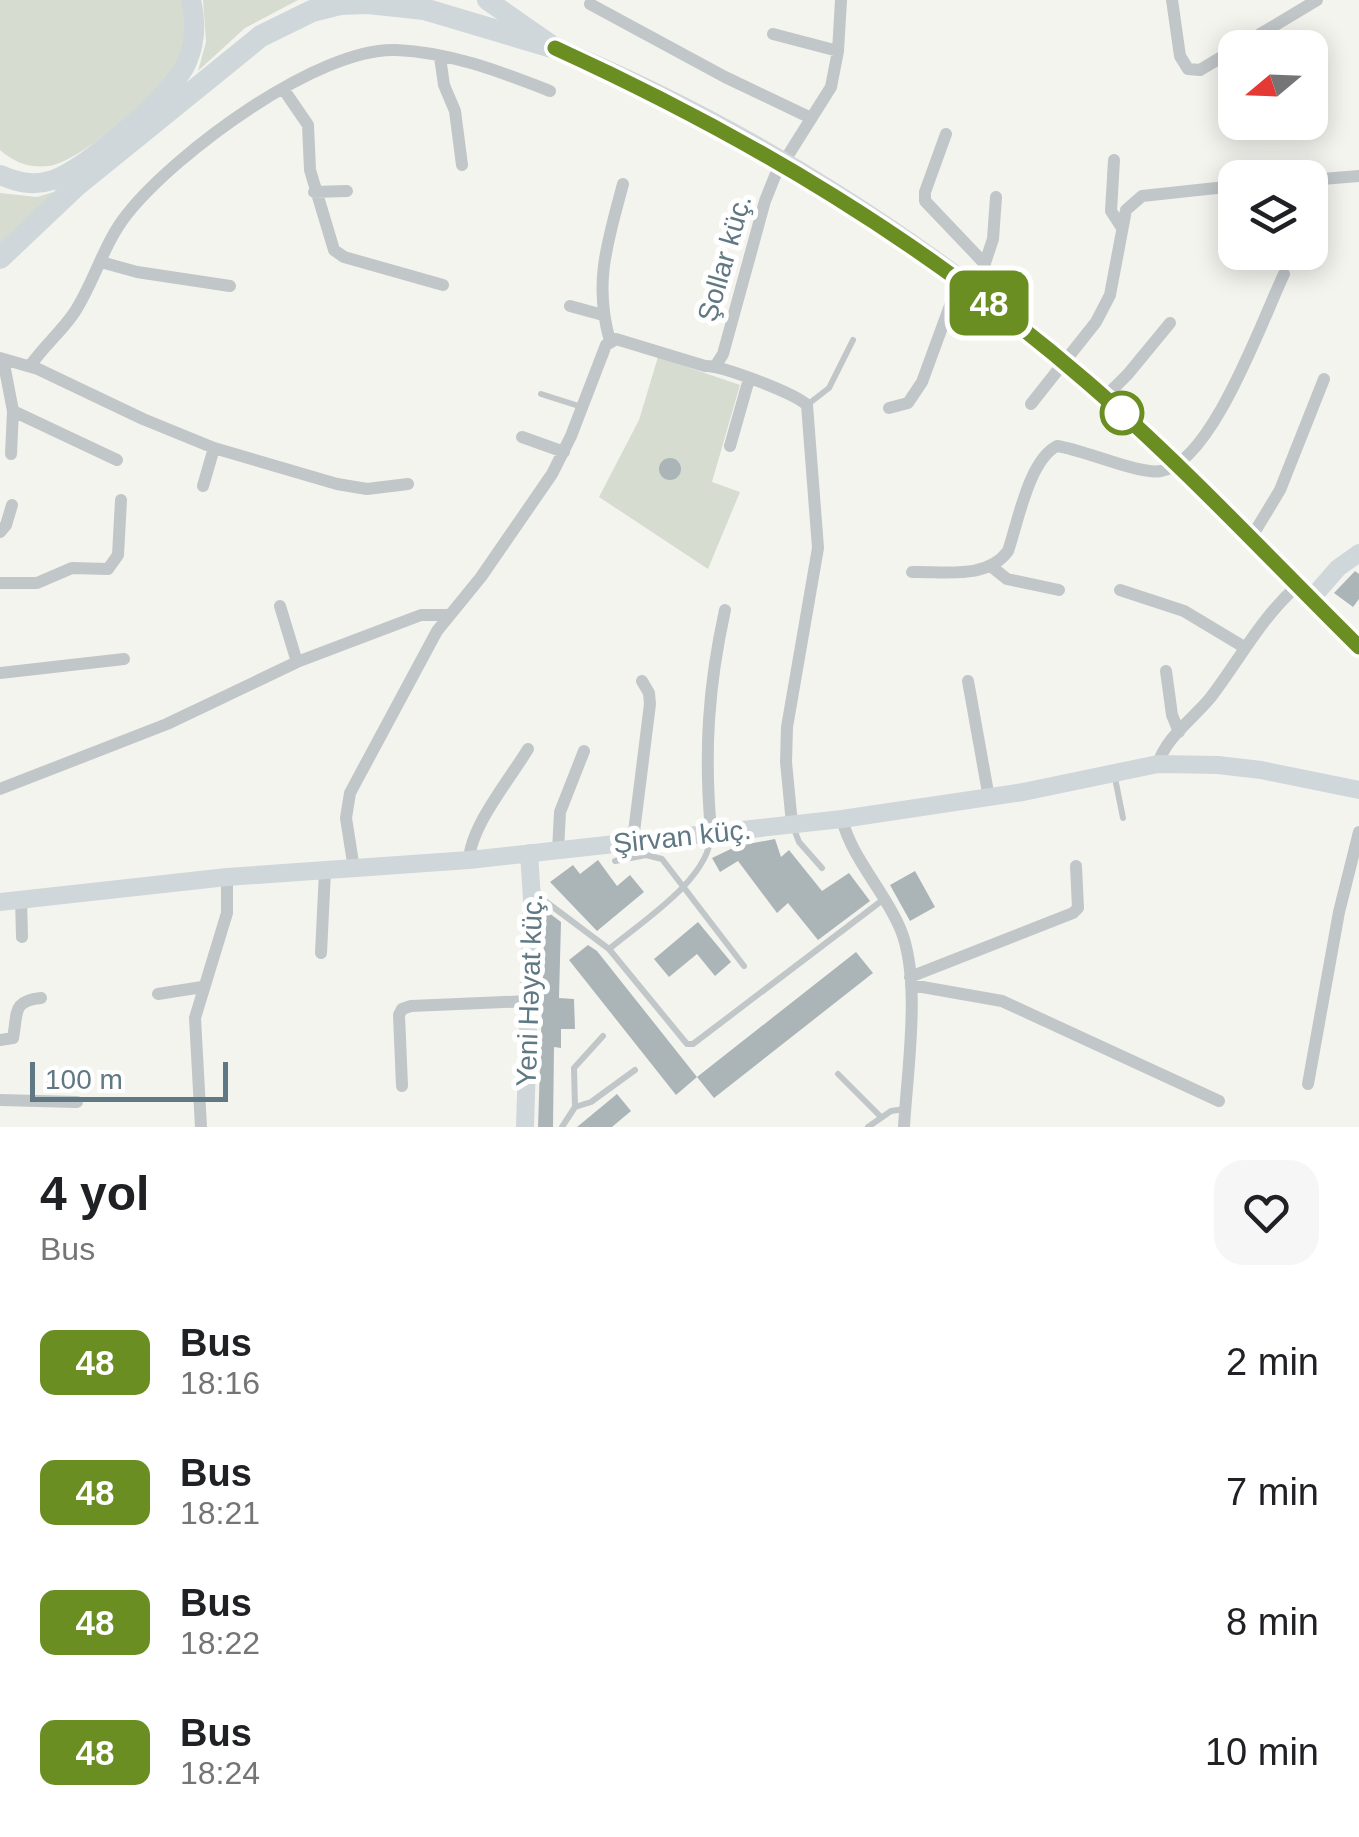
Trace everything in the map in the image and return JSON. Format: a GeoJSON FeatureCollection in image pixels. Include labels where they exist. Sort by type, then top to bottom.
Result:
{"type":"FeatureCollection","features":[{"type":"Feature","properties":{"kind":"highway"},"geometry":{"type":"LineString","coordinates":[[0,258],[76,186],[261,36],[312,11],[368,3],[424,10],[555,48]]}},
{"type":"Feature","properties":{"kind":"main road"},"geometry":{"type":"LineString","coordinates":[[0,176],[35,184],[61,176],[152,107],[186,65],[194,41],[190,0]]}},
{"type":"Feature","properties":{"kind":"main road"},"geometry":{"type":"LineString","coordinates":[[432,0],[555,48],[705,120],[853,206],[1065,363],[1176,464],[1359,647]]}},
{"type":"Feature","properties":{"kind":"main road"},"geometry":{"type":"LineString","coordinates":[[487,0],[555,48]]}},
{"type":"Feature","properties":{"kind":"street","name":"Şollar küç."},"geometry":{"type":"LineString","coordinates":[[716,365],[723,354],[775,176],[830,87],[838,51],[841,0]]}},
{"type":"Feature","properties":{"kind":"street"},"geometry":{"type":"LineString","coordinates":[[1172,0],[1180,56],[1188,69],[1200,70],[1218,59]]}},
{"type":"Feature","properties":{"kind":"street"},"geometry":{"type":"LineString","coordinates":[[1262,30],[1297,6],[1317,0]]}},
{"type":"Feature","properties":{"kind":"street"},"geometry":{"type":"LineString","coordinates":[[590,4],[811,118]]}},
{"type":"Feature","properties":{"kind":"street"},"geometry":{"type":"LineString","coordinates":[[773,34],[838,51]]}},
{"type":"Feature","properties":{"kind":"street"},"geometry":{"type":"LineString","coordinates":[[30,366],[73,314],[117,226],[157,182],[228,123],[284,90],[338,62],[381,51],[477,64],[550,91]]}},
{"type":"Feature","properties":{"kind":"street"},"geometry":{"type":"LineString","coordinates":[[440,57],[444,85],[457,122],[462,165]]}},
{"type":"Feature","properties":{"kind":"street"},"geometry":{"type":"LineString","coordinates":[[284,90],[308,125],[314,192],[334,250],[443,285]]}},
{"type":"Feature","properties":{"kind":"street"},"geometry":{"type":"LineString","coordinates":[[946,134],[924,192],[925,201],[985,264]]}},
{"type":"Feature","properties":{"kind":"street"},"geometry":{"type":"LineString","coordinates":[[1114,160],[1112,211],[1122,228]]}},
{"type":"Feature","properties":{"kind":"street"},"geometry":{"type":"LineString","coordinates":[[1328,179],[1359,176]]}},
{"type":"Feature","properties":{"kind":"street"},"geometry":{"type":"LineString","coordinates":[[354,869],[346,818],[350,793],[448,615],[481,577],[564,452],[610,340],[603,316],[603,263],[623,184]]}},
{"type":"Feature","properties":{"kind":"street"},"geometry":{"type":"LineString","coordinates":[[1031,404],[1096,322],[1110,295],[1126,210],[1142,196],[1218,188]]}},
{"type":"Feature","properties":{"kind":"street"},"geometry":{"type":"LineString","coordinates":[[314,192],[347,191]]}},
{"type":"Feature","properties":{"kind":"street"},"geometry":{"type":"LineString","coordinates":[[889,408],[908,403],[922,382],[967,287],[985,264],[996,197]]}},
{"type":"Feature","properties":{"kind":"street"},"geometry":{"type":"LineString","coordinates":[[101,262],[137,272],[230,286]]}},
{"type":"Feature","properties":{"kind":"street"},"geometry":{"type":"LineString","coordinates":[[912,572],[992,568],[1008,551],[1038,463],[1047,451],[1058,446],[1157,472],[1176,464],[1216,420],[1284,274]]}},
{"type":"Feature","properties":{"kind":"street"},"geometry":{"type":"LineString","coordinates":[[570,306],[603,316]]}},
{"type":"Feature","properties":{"kind":"street"},"geometry":{"type":"LineString","coordinates":[[1104,397],[1170,322]]}},
{"type":"Feature","properties":{"kind":"street"},"geometry":{"type":"LineString","coordinates":[[610,340],[624,340],[705,366],[716,365],[798,397],[807,405],[818,548],[787,727],[792,824]]}},
{"type":"Feature","properties":{"kind":"street"},"geometry":{"type":"LineString","coordinates":[[10,454],[13,411],[2,359],[30,366],[214,448],[337,484],[367,489],[408,484]]}},
{"type":"Feature","properties":{"kind":"street"},"geometry":{"type":"LineString","coordinates":[[730,446],[748,379]]}},
{"type":"Feature","properties":{"kind":"street"},"geometry":{"type":"LineString","coordinates":[[1251,538],[1280,490],[1324,379]]}},
{"type":"Feature","properties":{"kind":"street"},"geometry":{"type":"LineString","coordinates":[[13,411],[118,460]]}},
{"type":"Feature","properties":{"kind":"street"},"geometry":{"type":"LineString","coordinates":[[522,437],[564,452]]}},
{"type":"Feature","properties":{"kind":"street"},"geometry":{"type":"LineString","coordinates":[[203,486],[214,448]]}},
{"type":"Feature","properties":{"kind":"street"},"geometry":{"type":"LineString","coordinates":[[0,583],[36,582],[72,568],[108,570],[118,556],[121,500]]}},
{"type":"Feature","properties":{"kind":"street"},"geometry":{"type":"LineString","coordinates":[[0,532],[6,526],[12,505]]}},
{"type":"Feature","properties":{"kind":"street"},"geometry":{"type":"LineString","coordinates":[[1158,764],[1167,744],[1215,691],[1268,616],[1359,553]]}},
{"type":"Feature","properties":{"kind":"street"},"geometry":{"type":"LineString","coordinates":[[992,568],[1007,579],[1059,590]]}},
{"type":"Feature","properties":{"kind":"street"},"geometry":{"type":"LineString","coordinates":[[1120,590],[1184,611],[1244,647]]}},
{"type":"Feature","properties":{"kind":"street"},"geometry":{"type":"LineString","coordinates":[[280,606],[297,662]]}},
{"type":"Feature","properties":{"kind":"street"},"geometry":{"type":"LineString","coordinates":[[711,831],[706,746],[713,666],[725,610]]}},
{"type":"Feature","properties":{"kind":"street"},"geometry":{"type":"LineString","coordinates":[[0,790],[167,724],[297,662],[421,614],[448,615]]}},
{"type":"Feature","properties":{"kind":"street"},"geometry":{"type":"LineString","coordinates":[[0,672],[124,659]]}},
{"type":"Feature","properties":{"kind":"street"},"geometry":{"type":"LineString","coordinates":[[1166,671],[1172,715],[1179,732]]}},
{"type":"Feature","properties":{"kind":"street"},"geometry":{"type":"LineString","coordinates":[[633,840],[650,704],[642,681]]}},
{"type":"Feature","properties":{"kind":"street"},"geometry":{"type":"LineString","coordinates":[[968,682],[989,798]]}},
{"type":"Feature","properties":{"kind":"street"},"geometry":{"type":"LineString","coordinates":[[469,860],[470,846],[479,828],[528,749]]}},
{"type":"Feature","properties":{"kind":"street"},"geometry":{"type":"LineString","coordinates":[[558,850],[560,812],[584,751]]}},
{"type":"Feature","properties":{"kind":"street","name":"Şirvan küç."},"geometry":{"type":"LineString","coordinates":[[0,902],[227,877],[469,860],[711,831],[842,820],[989,798],[1158,764],[1247,768],[1359,790]]}},
{"type":"Feature","properties":{"kind":"street"},"geometry":{"type":"LineString","coordinates":[[842,820],[851,845],[906,942],[911,981],[904,1127]]}},
{"type":"Feature","properties":{"kind":"street"},"geometry":{"type":"LineString","coordinates":[[1308,1084],[1339,912],[1359,832]]}},
{"type":"Feature","properties":{"kind":"street","name":"Yeni Həyat küç."},"geometry":{"type":"LineString","coordinates":[[525,1127],[532,898],[529,853]]}},
{"type":"Feature","properties":{"kind":"street"},"geometry":{"type":"LineString","coordinates":[[911,981],[1073,913],[1079,898],[1076,866]]}},
{"type":"Feature","properties":{"kind":"street"},"geometry":{"type":"LineString","coordinates":[[321,953],[325,872]]}},
{"type":"Feature","properties":{"kind":"street"},"geometry":{"type":"LineString","coordinates":[[201,1127],[195,1018],[227,912],[227,877]]}},
{"type":"Feature","properties":{"kind":"street"},"geometry":{"type":"LineString","coordinates":[[21,899],[22,937]]}},
{"type":"Feature","properties":{"kind":"street"},"geometry":{"type":"LineString","coordinates":[[911,981],[1002,1001],[1219,1102]]}},
{"type":"Feature","properties":{"kind":"street"},"geometry":{"type":"LineString","coordinates":[[158,994],[202,987]]}},
{"type":"Feature","properties":{"kind":"street"},"geometry":{"type":"LineString","coordinates":[[0,1040],[13,1038],[19,1005],[24,1000],[42,998]]}},
{"type":"Feature","properties":{"kind":"street"},"geometry":{"type":"LineString","coordinates":[[402,1086],[398,1015],[402,1009],[528,1002]]}},
{"type":"Feature","properties":{"kind":"street"},"geometry":{"type":"LineString","coordinates":[[0,1100],[77,1102]]}},
{"type":"Feature","properties":{"kind":"lane"},"geometry":{"type":"LineString","coordinates":[[807,405],[829,388],[853,340]]}},
{"type":"Feature","properties":{"kind":"lane"},"geometry":{"type":"LineString","coordinates":[[541,394],[583,408]]}},
{"type":"Feature","properties":{"kind":"lane"},"geometry":{"type":"LineString","coordinates":[[1114,772],[1124,818]]}},
{"type":"Feature","properties":{"kind":"lane"},"geometry":{"type":"LineString","coordinates":[[792,824],[796,836],[822,868]]}},
{"type":"Feature","properties":{"kind":"lane"},"geometry":{"type":"LineString","coordinates":[[608,949],[701,866],[711,843],[711,831]]}},
{"type":"Feature","properties":{"kind":"lane"},"geometry":{"type":"LineString","coordinates":[[615,860],[655,856],[662,860],[744,966]]}},
{"type":"Feature","properties":{"kind":"lane"},"geometry":{"type":"LineString","coordinates":[[532,898],[545,902],[608,949],[688,1044],[884,899]]}},
{"type":"Feature","properties":{"kind":"lane"},"geometry":{"type":"LineString","coordinates":[[562,1127],[575,1107],[576,1062],[603,1036]]}},
{"type":"Feature","properties":{"kind":"lane"},"geometry":{"type":"LineString","coordinates":[[575,1107],[590,1102],[635,1070]]}},
{"type":"Feature","properties":{"kind":"lane"},"geometry":{"type":"LineString","coordinates":[[838,1074],[881,1117]]}},
{"type":"Feature","properties":{"kind":"lane"},"geometry":{"type":"LineString","coordinates":[[868,1127],[881,1117],[905,1109]]}},
{"type":"Feature","properties":{"kind":"shaded area"},"geometry":{"type":"Polygon","coordinates":[[[0,0],[181,0],[185,47],[162,84],[103,137],[64,161],[49,166],[23,164],[0,150],[0,0]]]}},
{"type":"Feature","properties":{"kind":"shaded area"},"geometry":{"type":"Polygon","coordinates":[[[203,0],[298,0],[245,28],[198,71],[206,42],[203,0]]]}},
{"type":"Feature","properties":{"kind":"shaded area"},"geometry":{"type":"Polygon","coordinates":[[[64,189],[0,247],[0,193],[37,197],[64,189]]]}},
{"type":"Feature","properties":{"kind":"shaded area"},"geometry":{"type":"Polygon","coordinates":[[[658,357],[740,385],[712,482],[740,492],[708,569],[599,497],[639,420],[658,357]]]}},
{"type":"Feature","properties":{"kind":"building"},"geometry":{"type":"Polygon","coordinates":[[[670,458],[678,461],[678,477],[670,480],[662,477],[659,469],[662,461],[670,458]]]}},
{"type":"Feature","properties":{"kind":"building"},"geometry":{"type":"Polygon","coordinates":[[[1355,571],[1359,574],[1359,599],[1353,607],[1334,593],[1355,571]]]}},
{"type":"Feature","properties":{"kind":"building"},"geometry":{"type":"Polygon","coordinates":[[[775,839],[781,857],[789,850],[822,891],[849,873],[870,901],[818,940],[788,903],[777,913],[738,861],[720,872],[712,858],[737,846],[775,839]]]}},
{"type":"Feature","properties":{"kind":"building"},"geometry":{"type":"Polygon","coordinates":[[[598,860],[617,886],[630,875],[644,892],[597,931],[550,882],[573,865],[580,874],[598,860]]]}},
{"type":"Feature","properties":{"kind":"building"},"geometry":{"type":"Polygon","coordinates":[[[915,871],[935,907],[910,921],[890,885],[915,871]]]}},
{"type":"Feature","properties":{"kind":"building"},"geometry":{"type":"Polygon","coordinates":[[[545,910],[561,922],[559,998],[574,999],[575,1029],[561,1029],[561,1048],[554,1047],[553,1127],[538,1127],[545,910]]]}},
{"type":"Feature","properties":{"kind":"building"},"geometry":{"type":"Polygon","coordinates":[[[698,922],[731,962],[715,976],[697,954],[669,977],[654,959],[698,922]]]}},
{"type":"Feature","properties":{"kind":"building"},"geometry":{"type":"Polygon","coordinates":[[[588,945],[597,951],[697,1077],[676,1095],[569,960],[588,945]]]}},
{"type":"Feature","properties":{"kind":"building"},"geometry":{"type":"Polygon","coordinates":[[[856,952],[873,973],[714,1098],[697,1077],[856,952]]]}},
{"type":"Feature","properties":{"kind":"building"},"geometry":{"type":"Polygon","coordinates":[[[617,1094],[631,1111],[612,1127],[577,1127],[617,1094]]]}},
{"type":"Feature","properties":{"kind":"bus line","name":"48"},"geometry":{"type":"LineString","coordinates":[[555,48],[753,146],[931,259],[1104,397],[1359,647]]}}]}
